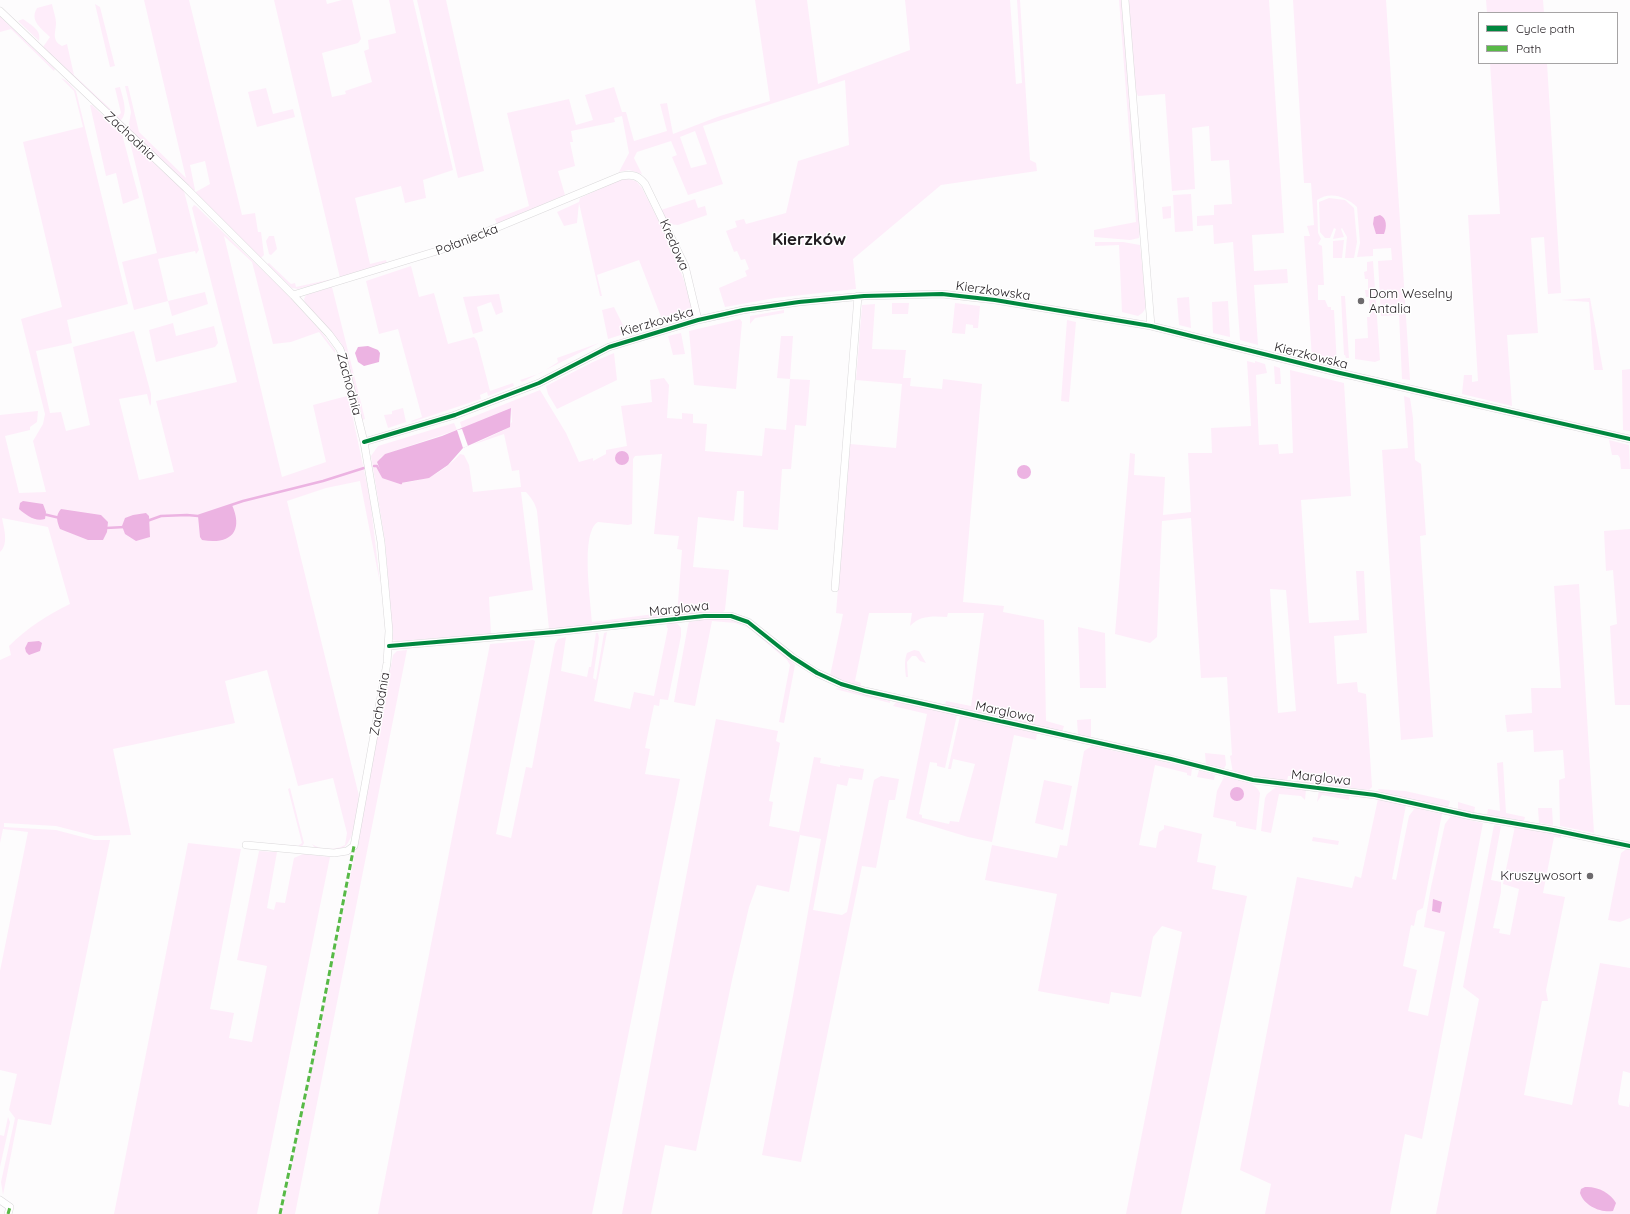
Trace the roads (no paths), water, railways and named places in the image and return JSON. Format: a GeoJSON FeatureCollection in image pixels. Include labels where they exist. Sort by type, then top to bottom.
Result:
{"type":"FeatureCollection","features":[{"type":"Feature","properties":{"kind":"street"},"geometry":{"type":"LineString","coordinates":[[1126,0],[1151,326]]}},
{"type":"Feature","properties":{"kind":"street","name":"Zachodnia"},"geometry":{"type":"LineString","coordinates":[[0,11],[186,188],[293,295],[329,334],[340,349],[364,442],[381,542],[389,646],[370,763],[354,846],[347,851],[330,853],[246,845]]}},
{"type":"Feature","properties":{"kind":"street","name":"Połaniecka"},"geometry":{"type":"LineString","coordinates":[[293,295],[450,247],[621,176],[637,176]]}},
{"type":"Feature","properties":{"kind":"street","name":"Kredowa"},"geometry":{"type":"LineString","coordinates":[[637,176],[644,184],[685,266],[698,320]]}},
{"type":"Feature","properties":{"kind":"street","name":"Kierzkowska"},"geometry":{"type":"LineString","coordinates":[[364,442],[455,416],[533,385],[609,347],[698,320],[768,306],[858,296],[921,294],[958,295],[1151,326],[1340,373],[1630,439]]}},
{"type":"Feature","properties":{"kind":"street"},"geometry":{"type":"LineString","coordinates":[[835,588],[858,296]]}},
{"type":"Feature","properties":{"kind":"street","name":"Marglowa"},"geometry":{"type":"LineString","coordinates":[[389,646],[555,632],[704,616],[731,616],[748,622],[792,657],[817,673],[841,684],[865,691],[1170,759],[1247,779],[1375,795],[1471,816],[1552,830],[1630,846]]}},
{"type":"Feature","properties":{"kind":"street"},"geometry":{"type":"LineString","coordinates":[[0,1200],[10,1207],[8,1214]]}},
{"type":"Feature","properties":{"kind":"waterway"},"geometry":{"type":"LineString","coordinates":[[374,466],[377,466],[383,477],[401,483]]}},
{"type":"Feature","properties":{"kind":"waterway"},"geometry":{"type":"LineString","coordinates":[[147,521],[161,516],[198,516],[243,501],[323,481],[364,468]]}},
{"type":"Feature","properties":{"kind":"waterway"},"geometry":{"type":"LineString","coordinates":[[43,514],[60,518]]}},
{"type":"Feature","properties":{"kind":"waterway"},"geometry":{"type":"LineString","coordinates":[[106,528],[125,527]]}},
{"type":"Feature","properties":{"kind":"place","name":"Dom Weselny Antalia"},"geometry":{"type":"Point","coordinates":[1361,301]}},
{"type":"Feature","properties":{"kind":"place","name":"Kruszywosort"},"geometry":{"type":"Point","coordinates":[1590,876]}},
{"type":"Feature","properties":{"kind":"district","name":"Kierzków"},"geometry":{"type":"Point","coordinates":[809,240]}}]}
